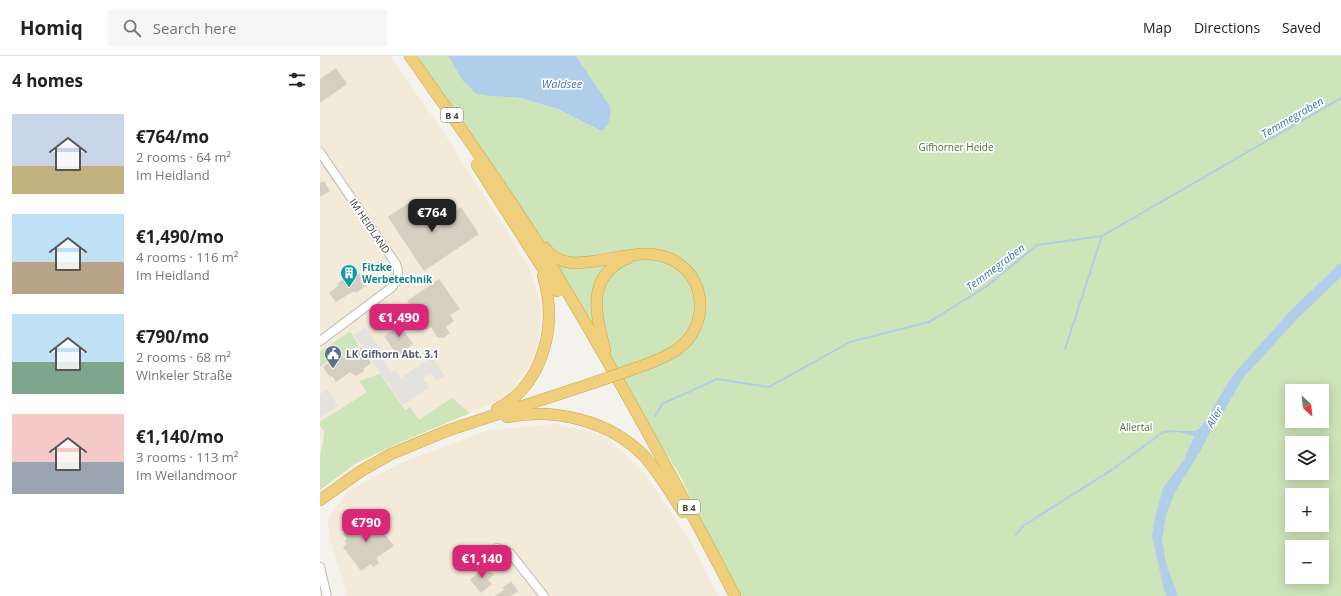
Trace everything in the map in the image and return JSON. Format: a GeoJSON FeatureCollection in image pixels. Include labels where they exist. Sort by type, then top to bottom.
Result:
{"type":"FeatureCollection","features":[{"type":"Feature","properties":{"kind":"highway","name":"B 4"},"geometry":{"type":"LineString","coordinates":[[402,56],[481,172],[539,262],[599,360],[648,445],[726,596]]}},
{"type":"Feature","properties":{"kind":"highway","name":"B 4"},"geometry":{"type":"LineString","coordinates":[[410,56],[531,234],[609,363],[654,441],[735,596]]}},
{"type":"Feature","properties":{"kind":"highway"},"geometry":{"type":"LineString","coordinates":[[320,500],[361,471],[391,454],[469,423],[593,383],[665,357],[683,345],[695,328],[700,308],[697,288],[691,276],[682,266],[672,259],[659,254],[640,253],[587,262],[569,262],[553,257],[531,234]]}},
{"type":"Feature","properties":{"kind":"highway"},"geometry":{"type":"LineString","coordinates":[[609,363],[596,312],[598,289],[605,276],[614,266],[640,253]]}},
{"type":"Feature","properties":{"kind":"highway"},"geometry":{"type":"LineString","coordinates":[[469,423],[509,403],[520,392],[537,368],[547,339],[550,311],[547,289],[539,262]]}},
{"type":"Feature","properties":{"kind":"highway"},"geometry":{"type":"LineString","coordinates":[[469,423],[520,414],[537,413],[557,415],[593,424],[628,443],[644,456],[683,512]]}},
{"type":"Feature","properties":{"kind":"street","name":"IM HEIDLAND"},"geometry":{"type":"LineString","coordinates":[[320,152],[396,264],[399,273],[396,282],[391,288],[320,341]]}},
{"type":"Feature","properties":{"kind":"street"},"geometry":{"type":"LineString","coordinates":[[497,548],[510,553],[544,596]]}},
{"type":"Feature","properties":{"kind":"street"},"geometry":{"type":"LineString","coordinates":[[320,567],[327,596]]}},
{"type":"Feature","properties":{"kind":"shaded area"},"geometry":{"type":"Polygon","coordinates":[[[320,56],[390,56],[442,130],[529,266],[541,304],[538,353],[507,397],[392,446],[355,464],[320,491],[320,56]]]}},
{"type":"Feature","properties":{"kind":"shaded area"},"geometry":{"type":"Polygon","coordinates":[[[365,327],[386,356],[382,359],[391,372],[395,370],[401,378],[432,357],[445,376],[437,381],[430,374],[423,378],[429,387],[403,405],[354,335],[365,327]]]}},
{"type":"Feature","properties":{"kind":"shaded area"},"geometry":{"type":"Polygon","coordinates":[[[327,389],[338,405],[320,418],[320,394],[327,389]]]}},
{"type":"Feature","properties":{"kind":"shaded area"},"geometry":{"type":"Polygon","coordinates":[[[555,424],[603,435],[640,468],[688,537],[718,596],[347,596],[332,546],[327,521],[347,492],[398,464],[489,430],[555,424]]]}},
{"type":"Feature","properties":{"kind":"green space"},"geometry":{"type":"Polygon","coordinates":[[[418,56],[448,56],[463,81],[489,96],[520,98],[558,109],[601,131],[610,106],[576,56],[1341,56],[1341,596],[739,596],[678,472],[418,56]]]}},
{"type":"Feature","properties":{"kind":"green space"},"geometry":{"type":"Polygon","coordinates":[[[350,331],[359,346],[344,356],[341,352],[320,367],[320,352],[350,331]]]}},
{"type":"Feature","properties":{"kind":"green space"},"geometry":{"type":"Polygon","coordinates":[[[380,374],[405,410],[410,407],[419,420],[452,398],[470,413],[392,446],[355,464],[320,490],[320,456],[324,431],[320,426],[320,422],[367,392],[359,381],[380,374]]]}},
{"type":"Feature","properties":{"kind":"water","name":"Waldsee"},"geometry":{"type":"Polygon","coordinates":[[[448,56],[576,56],[610,106],[610,117],[608,124],[601,131],[558,109],[520,98],[477,94],[463,81],[448,56]]]}},
{"type":"Feature","properties":{"kind":"water","name":"Aller"},"geometry":{"type":"Polygon","coordinates":[[[1341,262],[1341,277],[1299,317],[1243,378],[1219,420],[1214,424],[1201,450],[1175,492],[1166,515],[1162,540],[1166,563],[1178,596],[1167,596],[1164,590],[1152,536],[1154,522],[1163,488],[1184,460],[1194,436],[1174,431],[1196,431],[1202,426],[1233,375],[1290,311],[1341,262]]]}},
{"type":"Feature","properties":{"kind":"building"},"geometry":{"type":"Polygon","coordinates":[[[336,68],[347,84],[320,103],[320,79],[336,68]]]}},
{"type":"Feature","properties":{"kind":"building"},"geometry":{"type":"Polygon","coordinates":[[[324,181],[330,191],[320,197],[320,183],[324,181]]]}},
{"type":"Feature","properties":{"kind":"building"},"geometry":{"type":"Polygon","coordinates":[[[415,199],[424,212],[420,215],[432,232],[445,223],[435,208],[440,206],[447,217],[461,207],[479,234],[424,271],[388,217],[415,199]]]}},
{"type":"Feature","properties":{"kind":"building","name":"Fitzke Werbetechnik"},"geometry":{"type":"Polygon","coordinates":[[[360,273],[368,284],[356,293],[354,291],[336,302],[329,293],[346,277],[349,281],[360,273]]]}},
{"type":"Feature","properties":{"kind":"building"},"geometry":{"type":"Polygon","coordinates":[[[439,279],[460,309],[450,315],[454,321],[446,327],[450,333],[443,338],[437,337],[431,327],[426,330],[407,301],[439,279]]]}},
{"type":"Feature","properties":{"kind":"building"},"geometry":{"type":"Polygon","coordinates":[[[400,319],[407,329],[404,331],[413,344],[398,356],[384,336],[396,328],[394,324],[400,319]]]}},
{"type":"Feature","properties":{"kind":"building"},"geometry":{"type":"Polygon","coordinates":[[[361,347],[371,363],[363,369],[364,371],[356,376],[350,372],[336,382],[332,376],[330,377],[323,367],[341,354],[344,358],[361,347]]]}},
{"type":"Feature","properties":{"kind":"building"},"geometry":{"type":"Polygon","coordinates":[[[371,516],[394,546],[376,558],[379,563],[373,567],[371,564],[361,571],[343,547],[347,544],[344,541],[347,539],[343,534],[353,527],[351,525],[359,519],[362,523],[371,516]]]}},
{"type":"Feature","properties":{"kind":"building"},"geometry":{"type":"Polygon","coordinates":[[[484,564],[494,575],[488,580],[492,584],[481,593],[470,580],[480,571],[478,569],[484,564]]]}},
{"type":"Feature","properties":{"kind":"building"},"geometry":{"type":"Polygon","coordinates":[[[511,581],[518,591],[511,596],[495,596],[504,590],[502,588],[511,581]]]}},
{"type":"Feature","properties":{"kind":"waterway","name":"Temmegraben"},"geometry":{"type":"LineString","coordinates":[[655,416],[662,404],[717,379],[769,387],[850,342],[929,322],[987,286],[1037,245],[1102,236],[1341,98]]}},
{"type":"Feature","properties":{"kind":"waterway"},"geometry":{"type":"LineString","coordinates":[[1065,349],[1102,236]]}},
{"type":"Feature","properties":{"kind":"waterway"},"geometry":{"type":"LineString","coordinates":[[1016,535],[1023,526],[1113,469],[1163,432],[1176,431]]}},
{"type":"Feature","properties":{"kind":"place","name":"Fitzke Werbetechnik"},"geometry":{"type":"Point","coordinates":[349,288]}},
{"type":"Feature","properties":{"kind":"place","name":"LK Gifhorn Abt. 3.1"},"geometry":{"type":"Point","coordinates":[333,369]}},
{"type":"Feature","properties":{"kind":"park label","name":"Gifhorner Heide"},"geometry":{"type":"Point","coordinates":[956,147]}},
{"type":"Feature","properties":{"kind":"park label","name":"Allertal"},"geometry":{"type":"Point","coordinates":[1136,427]}}]}
